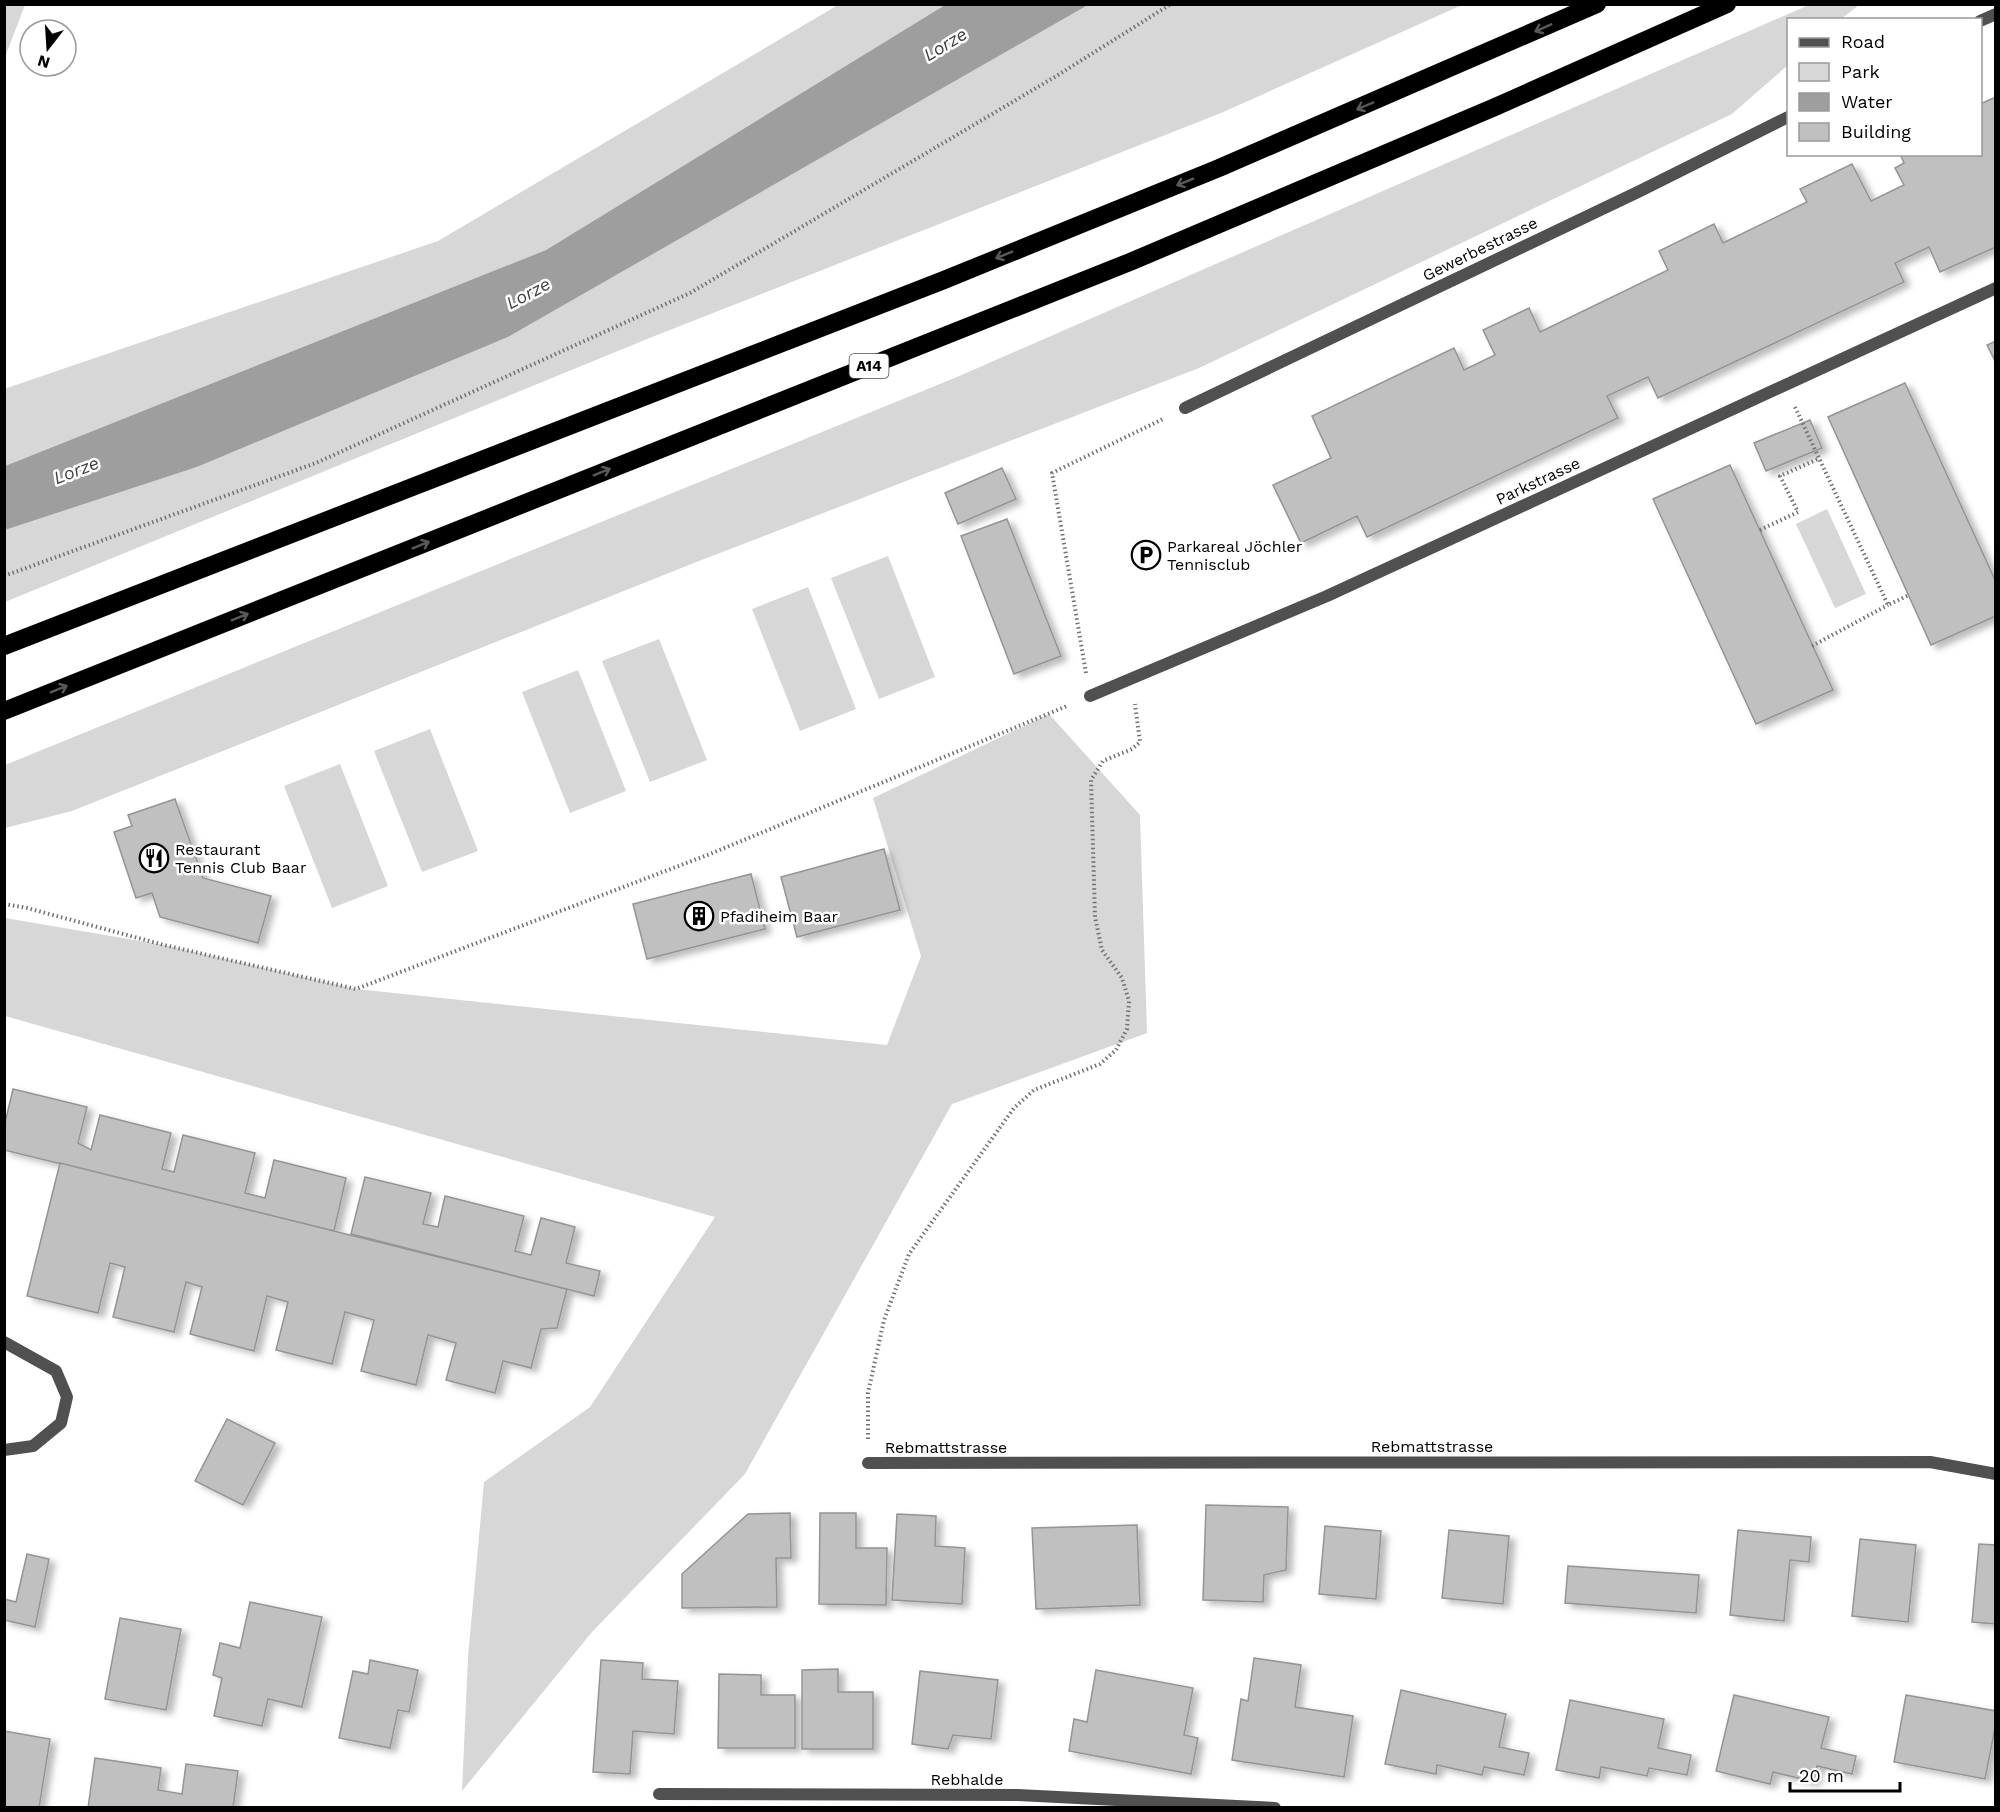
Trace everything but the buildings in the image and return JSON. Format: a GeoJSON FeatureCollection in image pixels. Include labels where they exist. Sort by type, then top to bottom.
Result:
{"type":"FeatureCollection","features":[{"type":"Feature","properties":{"kind":"highway"},"geometry":{"type":"LineString","coordinates":[[4,646],[944,280],[1219,168],[1597,4]]}},
{"type":"Feature","properties":{"kind":"highway","name":"A14"},"geometry":{"type":"LineString","coordinates":[[4,711],[1130,262],[1495,107],[1726,4]]}},
{"type":"Feature","properties":{"kind":"street","name":"Gewerbestrasse"},"geometry":{"type":"LineString","coordinates":[[1185,408],[1629,197],[1787,118]]}},
{"type":"Feature","properties":{"kind":"street","name":"Parkstrasse"},"geometry":{"type":"LineString","coordinates":[[1090,696],[1327,596],[1995,288]]}},
{"type":"Feature","properties":{"kind":"street"},"geometry":{"type":"LineString","coordinates":[[4,1342],[56,1371],[67,1397],[61,1423],[33,1446],[4,1450]]}},
{"type":"Feature","properties":{"kind":"street","name":"Rebmattstrasse"},"geometry":{"type":"LineString","coordinates":[[868,1463],[1930,1462],[1995,1474]]}},
{"type":"Feature","properties":{"kind":"street","name":"Rebhalde"},"geometry":{"type":"LineString","coordinates":[[659,1794],[1018,1795],[1275,1808]]}},
{"type":"Feature","properties":{"kind":"path"},"geometry":{"type":"LineString","coordinates":[[4,576],[316,463],[690,293],[1058,75],[1171,4]]}},
{"type":"Feature","properties":{"kind":"path"},"geometry":{"type":"LineString","coordinates":[[4,904],[27,908],[164,945],[356,989],[710,854],[1090,696],[1052,473],[1185,408]]}},
{"type":"Feature","properties":{"kind":"path"},"geometry":{"type":"LineString","coordinates":[[1799,416],[1888,605]]}},
{"type":"Feature","properties":{"kind":"path"},"geometry":{"type":"LineString","coordinates":[[1760,530],[1798,512],[1780,476],[1818,459]]}},
{"type":"Feature","properties":{"kind":"path"},"geometry":{"type":"LineString","coordinates":[[1812,646],[1909,595]]}},
{"type":"Feature","properties":{"kind":"path"},"geometry":{"type":"LineString","coordinates":[[868,1463],[868,1393],[884,1320],[909,1254],[1014,1108],[1034,1090],[1100,1064],[1116,1050],[1127,1029],[1129,1001],[1122,978],[1102,950],[1095,917],[1091,780],[1103,761],[1132,749],[1140,742],[1132,679]]}},
{"type":"Feature","properties":{"kind":"green space"},"geometry":{"type":"Polygon","coordinates":[[[1811,4],[1859,5],[1842,18],[1787,18],[1787,66],[1732,114],[1199,368],[699,561],[72,811],[5,828],[5,765],[957,377],[1811,4]]]}},
{"type":"Feature","properties":{"kind":"green space"},"geometry":{"type":"Polygon","coordinates":[[[4,5],[25,5],[18,18],[5,57],[4,5]]]}},
{"type":"Feature","properties":{"kind":"green space"},"geometry":{"type":"Polygon","coordinates":[[[838,5],[945,5],[546,250],[5,466],[4,389],[438,241],[838,5]]]}},
{"type":"Feature","properties":{"kind":"green space"},"geometry":{"type":"Polygon","coordinates":[[[1088,5],[1462,5],[1221,113],[652,337],[5,602],[5,530],[197,467],[508,337],[1088,5]]]}},
{"type":"Feature","properties":{"kind":"green space"},"geometry":{"type":"Polygon","coordinates":[[[1827,509],[1866,594],[1835,608],[1796,524],[1827,509]]]}},
{"type":"Feature","properties":{"kind":"green space"},"geometry":{"type":"Polygon","coordinates":[[[888,556],[935,677],[879,699],[831,578],[888,556]]]}},
{"type":"Feature","properties":{"kind":"green space"},"geometry":{"type":"Polygon","coordinates":[[[808,587],[856,709],[800,731],[752,609],[808,587]]]}},
{"type":"Feature","properties":{"kind":"green space"},"geometry":{"type":"Polygon","coordinates":[[[659,639],[707,760],[650,782],[602,661],[659,639]]]}},
{"type":"Feature","properties":{"kind":"green space"},"geometry":{"type":"Polygon","coordinates":[[[578,670],[626,791],[570,813],[522,692],[578,670]]]}},
{"type":"Feature","properties":{"kind":"green space"},"geometry":{"type":"Polygon","coordinates":[[[1049,714],[1140,815],[1147,1033],[952,1104],[745,1474],[592,1632],[462,1791],[468,1657],[484,1482],[590,1407],[715,1217],[5,1016],[5,918],[164,945],[356,989],[887,1045],[921,956],[873,798],[1049,714]]]}},
{"type":"Feature","properties":{"kind":"green space"},"geometry":{"type":"Polygon","coordinates":[[[430,729],[478,851],[422,872],[374,751],[430,729]]]}},
{"type":"Feature","properties":{"kind":"green space"},"geometry":{"type":"Polygon","coordinates":[[[340,764],[388,886],[332,908],[284,786],[340,764]]]}},
{"type":"Feature","properties":{"kind":"water","name":"Lorze"},"geometry":{"type":"Polygon","coordinates":[[[945,5],[1088,5],[508,337],[197,467],[5,530],[5,466],[546,250],[945,5]]]}},
{"type":"Feature","properties":{"kind":"place","name":"Parkareal Jöchler Tennisclub"},"geometry":{"type":"Point","coordinates":[1146,555]}},
{"type":"Feature","properties":{"kind":"place","name":"Restaurant Tennis Club Baar"},"geometry":{"type":"Point","coordinates":[154,858]}},
{"type":"Feature","properties":{"kind":"place","name":"Pfadiheim Baar"},"geometry":{"type":"Point","coordinates":[699,916]}}]}
